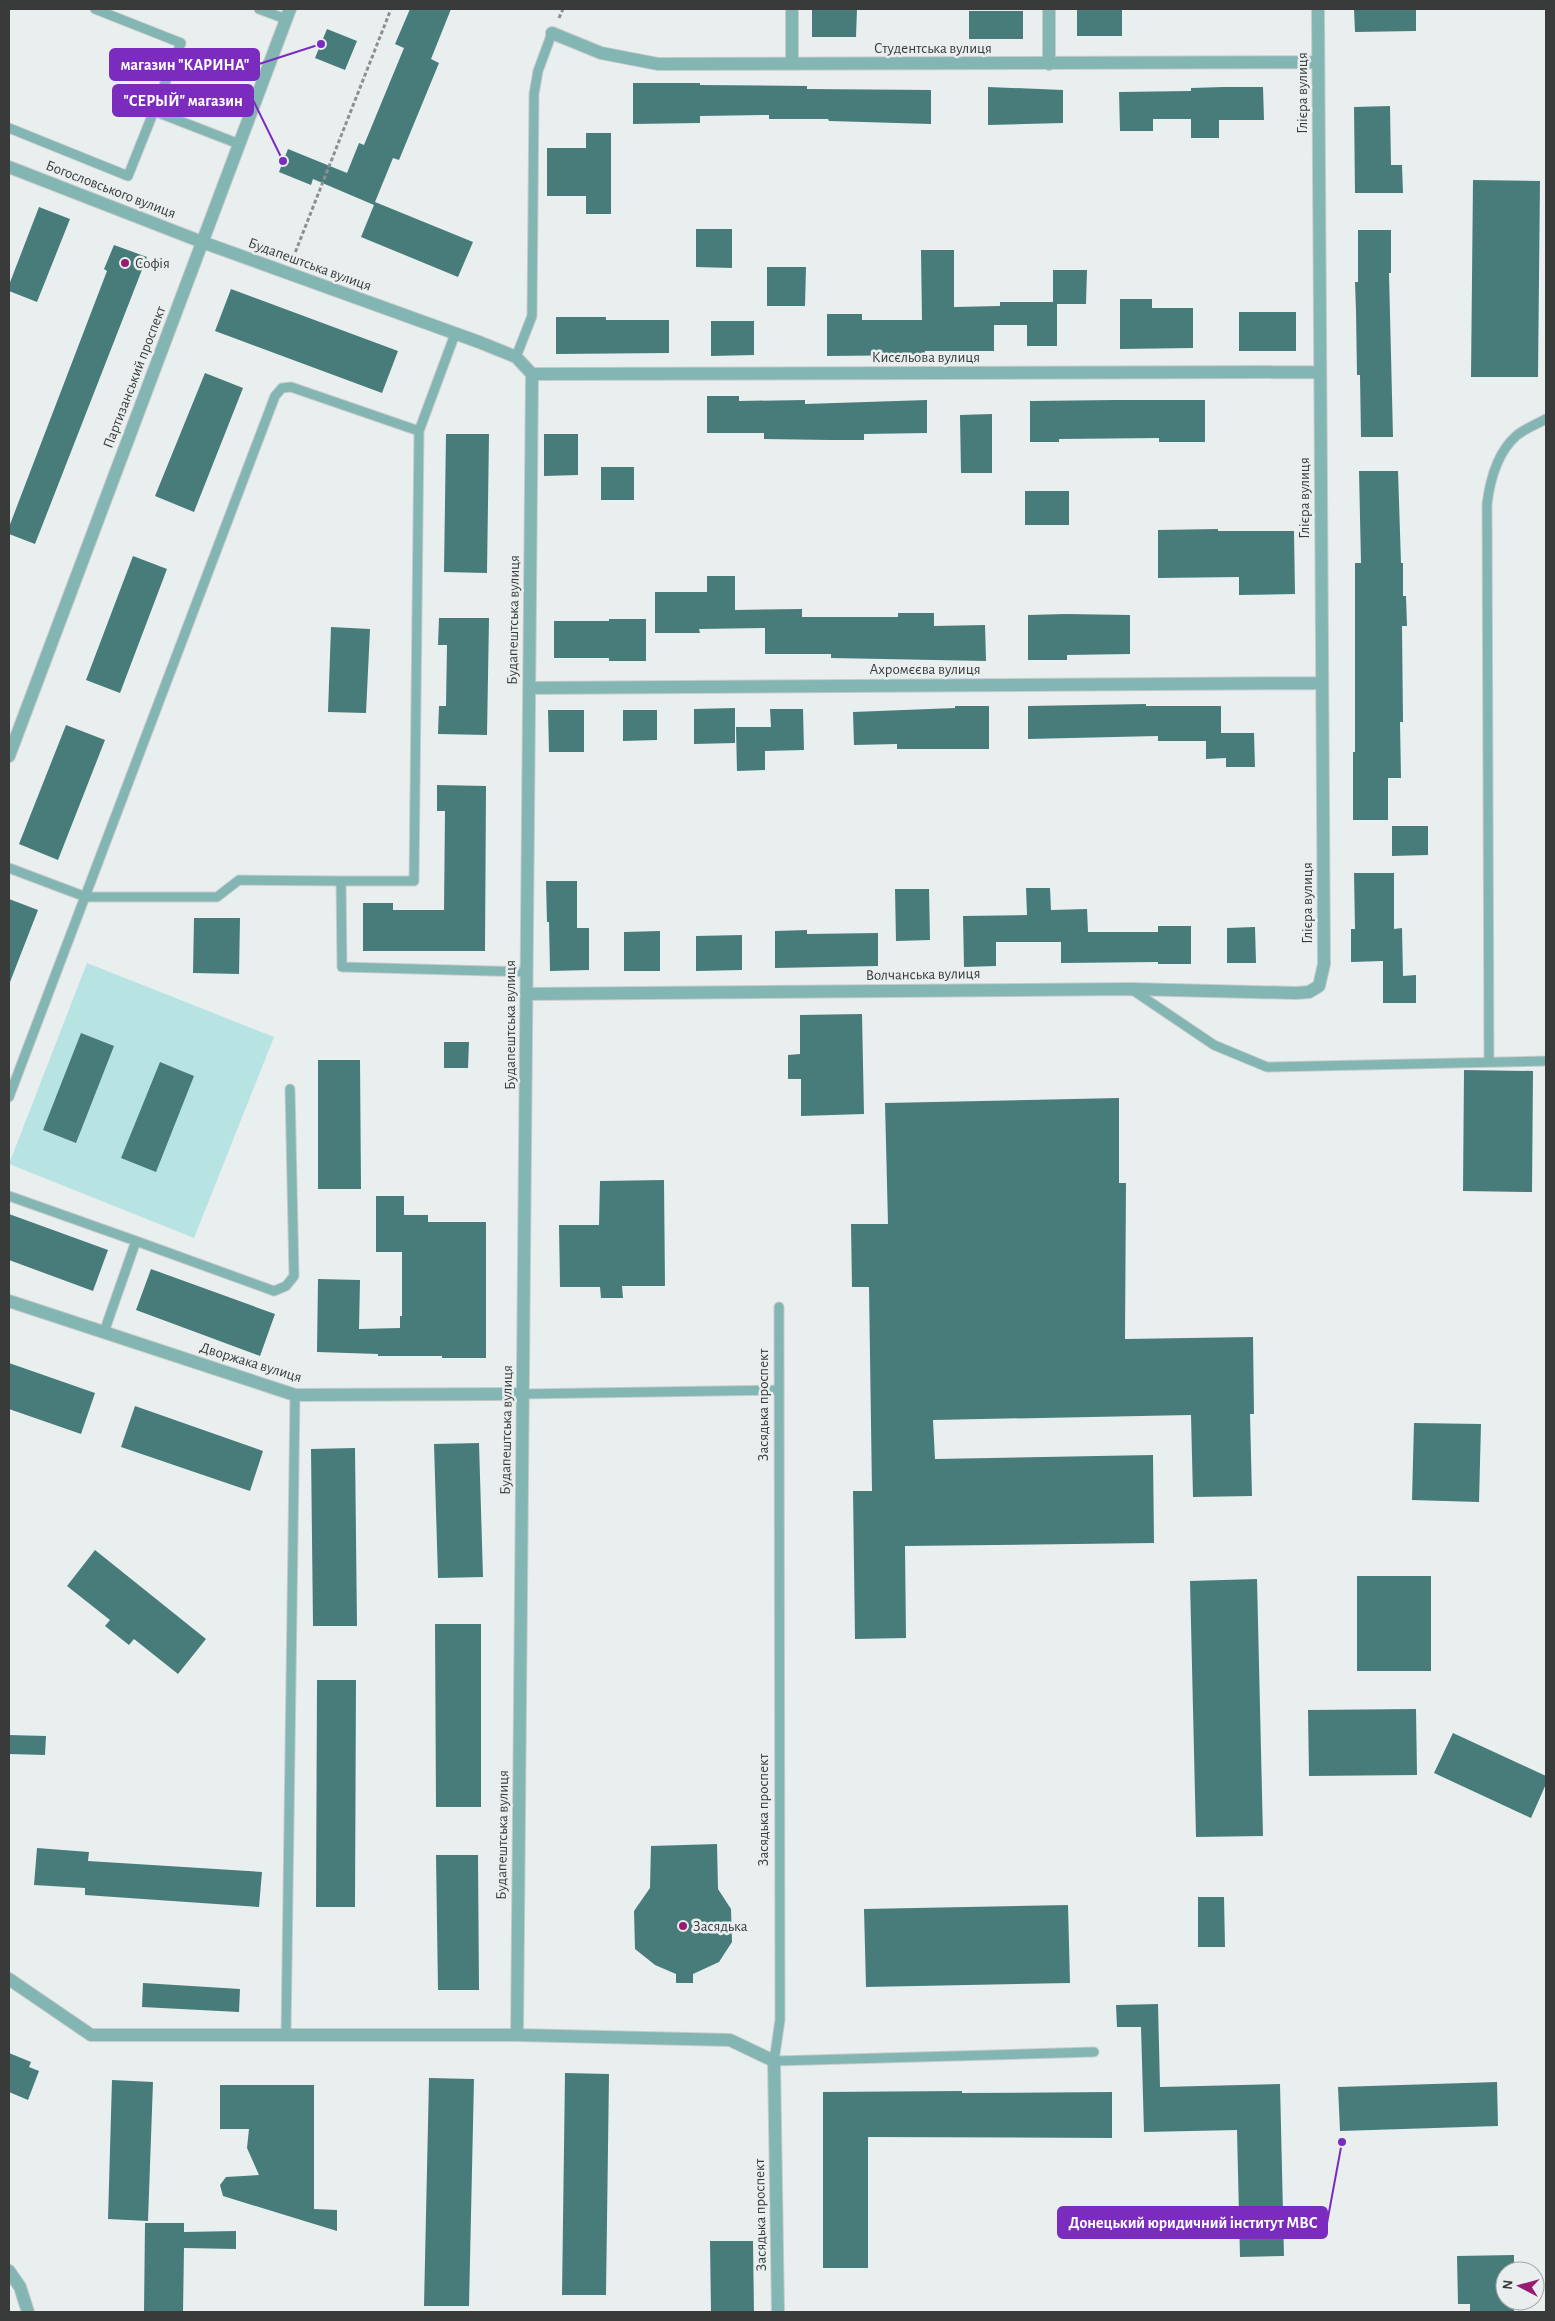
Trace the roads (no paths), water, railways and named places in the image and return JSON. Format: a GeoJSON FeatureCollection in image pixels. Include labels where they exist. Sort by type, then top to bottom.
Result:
{"type":"FeatureCollection","features":[{"type":"Feature","properties":{"kind":"street"},"geometry":{"type":"LineString","coordinates":[[792,9],[792,64]]}},
{"type":"Feature","properties":{"kind":"street"},"geometry":{"type":"LineString","coordinates":[[1049,9],[1049,64]]}},
{"type":"Feature","properties":{"kind":"street","name":"Глієра вулиця"},"geometry":{"type":"LineString","coordinates":[[1318,9],[1324,964],[1319,986]]}},
{"type":"Feature","properties":{"kind":"street","name":"Партизанський проспект"},"geometry":{"type":"LineString","coordinates":[[9,756],[288,14]]}},
{"type":"Feature","properties":{"kind":"street","name":"Студентська вулиця"},"geometry":{"type":"LineString","coordinates":[[552,33],[601,53],[658,64],[1318,62]]}},
{"type":"Feature","properties":{"kind":"street","name":"Богословського вулиця"},"geometry":{"type":"LineString","coordinates":[[9,167],[202,242]]}},
{"type":"Feature","properties":{"kind":"street","name":"Будапештська вулиця"},"geometry":{"type":"LineString","coordinates":[[202,242],[516,357],[532,374],[517,2035]]}},
{"type":"Feature","properties":{"kind":"street","name":"Кисєльова вулиця"},"geometry":{"type":"LineString","coordinates":[[532,374],[1320,372]]}},
{"type":"Feature","properties":{"kind":"street","name":"Ахромєєва вулиця"},"geometry":{"type":"LineString","coordinates":[[529,688],[1322,683]]}},
{"type":"Feature","properties":{"kind":"street","name":"Волчанська вулиця"},"geometry":{"type":"LineString","coordinates":[[526,994],[1131,989],[1296,993],[1309,992],[1319,986]]}},
{"type":"Feature","properties":{"kind":"street","name":"Дворжака вулиця"},"geometry":{"type":"LineString","coordinates":[[9,1301],[295,1395],[523,1394]]}},
{"type":"Feature","properties":{"kind":"street"},"geometry":{"type":"LineString","coordinates":[[9,1979],[90,2035],[517,2035],[730,2040],[774,2061]]}},
{"type":"Feature","properties":{"kind":"street","name":"Засядька проспект"},"geometry":{"type":"LineString","coordinates":[[774,2061],[778,2312]]}},
{"type":"Feature","properties":{"kind":"street"},"geometry":{"type":"LineString","coordinates":[[9,2271],[20,2287],[28,2312]]}},
{"type":"Feature","properties":{"kind":"lane"},"geometry":{"type":"LineString","coordinates":[[9,128],[128,176],[181,43],[95,9]]}},
{"type":"Feature","properties":{"kind":"lane"},"geometry":{"type":"LineString","coordinates":[[260,9],[288,14]]}},
{"type":"Feature","properties":{"kind":"lane"},"geometry":{"type":"LineString","coordinates":[[516,357],[532,316],[534,94],[538,71],[552,33]]}},
{"type":"Feature","properties":{"kind":"lane"},"geometry":{"type":"LineString","coordinates":[[154,111],[239,144]]}},
{"type":"Feature","properties":{"kind":"lane"},"geometry":{"type":"LineString","coordinates":[[9,868],[86,897],[218,897],[239,880],[414,881],[419,431],[455,334]]}},
{"type":"Feature","properties":{"kind":"lane"},"geometry":{"type":"LineString","coordinates":[[9,1097],[275,396],[282,388],[291,388],[419,431]]}},
{"type":"Feature","properties":{"kind":"lane"},"geometry":{"type":"LineString","coordinates":[[1489,1062],[1487,504],[1490,482],[1506,448],[1516,436],[1546,419]]}},
{"type":"Feature","properties":{"kind":"lane"},"geometry":{"type":"LineString","coordinates":[[341,881],[342,967],[527,972]]}},
{"type":"Feature","properties":{"kind":"lane"},"geometry":{"type":"LineString","coordinates":[[1131,989],[1214,1045],[1267,1067],[1546,1061]]}},
{"type":"Feature","properties":{"kind":"lane"},"geometry":{"type":"LineString","coordinates":[[9,1196],[274,1291],[286,1286],[294,1276],[290,1089]]}},
{"type":"Feature","properties":{"kind":"lane"},"geometry":{"type":"LineString","coordinates":[[104,1332],[136,1242]]}},
{"type":"Feature","properties":{"kind":"lane","name":"Засядька проспект"},"geometry":{"type":"LineString","coordinates":[[774,2061],[780,2020],[779,1307]]}},
{"type":"Feature","properties":{"kind":"lane"},"geometry":{"type":"LineString","coordinates":[[523,1394],[779,1390]]}},
{"type":"Feature","properties":{"kind":"lane"},"geometry":{"type":"LineString","coordinates":[[286,2035],[295,1395]]}},
{"type":"Feature","properties":{"kind":"lane"},"geometry":{"type":"LineString","coordinates":[[774,2061],[1094,2052]]}},
{"type":"Feature","properties":{"kind":"place","name":"магазин \"КАРИНА\""},"geometry":{"type":"Point","coordinates":[321,44]}},
{"type":"Feature","properties":{"kind":"place","name":"\"СЕРЫЙ\" магазин"},"geometry":{"type":"Point","coordinates":[283,161]}},
{"type":"Feature","properties":{"kind":"place","name":"Софія"},"geometry":{"type":"Point","coordinates":[125,263]}},
{"type":"Feature","properties":{"kind":"place","name":"Засядька"},"geometry":{"type":"Point","coordinates":[683,1926]}},
{"type":"Feature","properties":{"kind":"place","name":"Донецький юридичний інститут МВС"},"geometry":{"type":"Point","coordinates":[1342,2142]}}]}
